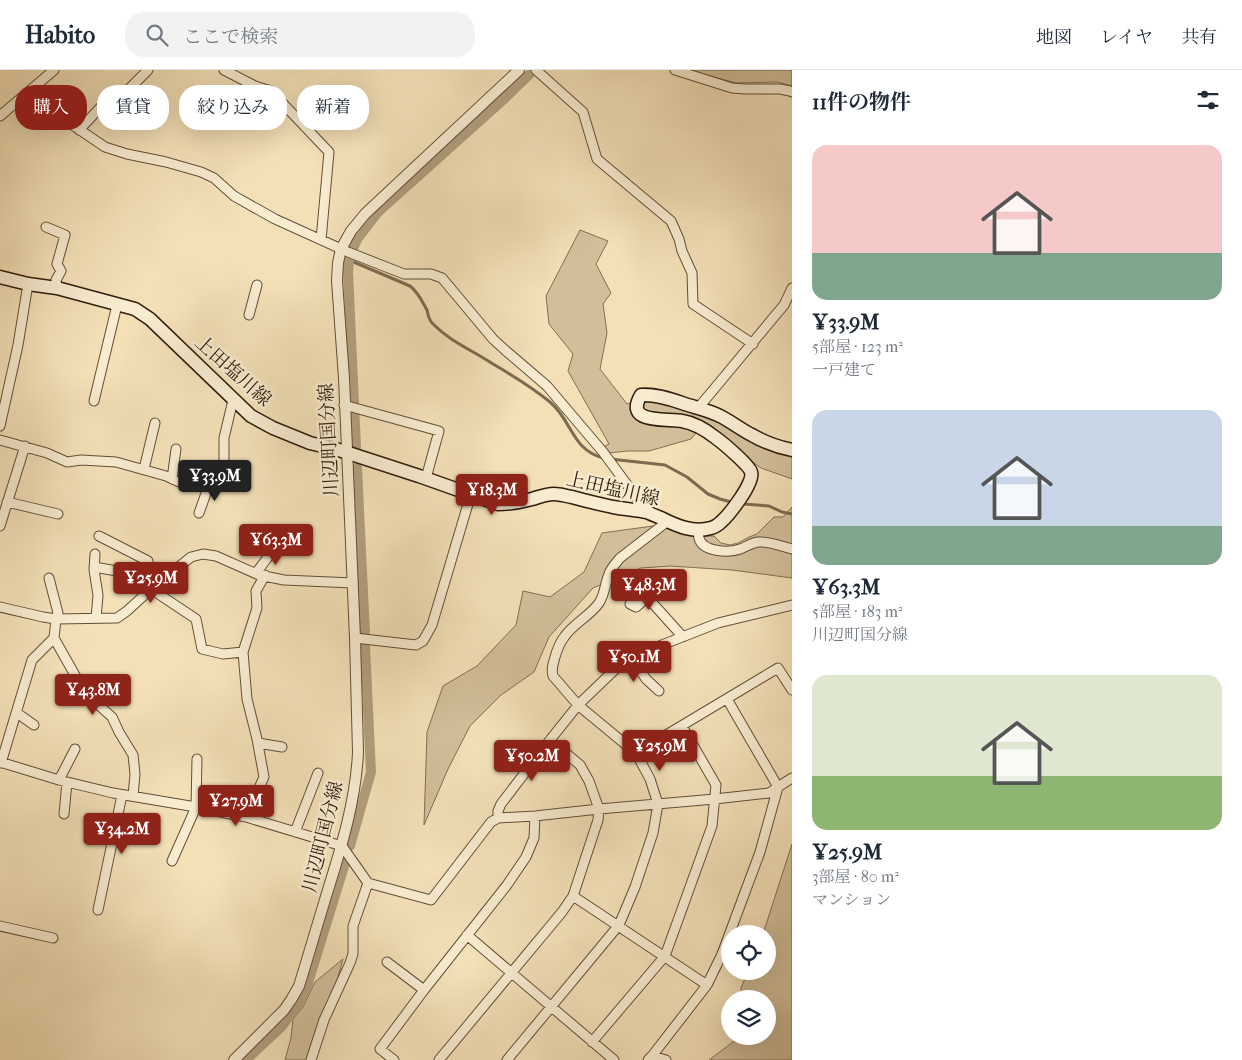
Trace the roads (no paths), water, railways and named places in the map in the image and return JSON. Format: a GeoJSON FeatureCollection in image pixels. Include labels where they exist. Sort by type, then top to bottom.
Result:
{"type":"FeatureCollection","features":[{"type":"Feature","properties":{"kind":"main road","name":"上田塩川線"},"geometry":{"type":"LineString","coordinates":[[0,277],[28,284],[57,288],[136,309],[150,319],[251,416],[273,428],[310,443],[339,450],[426,478],[498,504],[511,504],[531,500],[543,495],[556,494],[619,508],[648,512],[679,526],[699,530]]}},
{"type":"Feature","properties":{"kind":"main road"},"geometry":{"type":"LineString","coordinates":[[699,530],[714,527],[721,523],[746,491],[752,477],[751,471],[747,465],[716,438],[700,427],[682,421],[644,417],[639,413],[637,403],[641,395],[652,394],[699,407],[722,417],[753,436],[781,448],[792,450]]}},
{"type":"Feature","properties":{"kind":"street"},"geometry":{"type":"LineString","coordinates":[[36,85],[54,70]]}},
{"type":"Feature","properties":{"kind":"street"},"geometry":{"type":"LineString","coordinates":[[87,122],[114,93],[129,89],[148,70]]}},
{"type":"Feature","properties":{"kind":"street"},"geometry":{"type":"LineString","coordinates":[[224,70],[255,86],[271,91],[329,152],[321,240]]}},
{"type":"Feature","properties":{"kind":"street","name":"川辺町国分線"},"geometry":{"type":"LineString","coordinates":[[234,1060],[284,1010],[299,986],[342,846],[357,772],[353,582],[344,378],[337,281],[338,263],[348,252],[351,230],[365,214],[519,70]]}},
{"type":"Feature","properties":{"kind":"street"},"geometry":{"type":"LineString","coordinates":[[536,70],[582,112],[597,158],[671,221],[692,274],[693,304],[753,344]]}},
{"type":"Feature","properties":{"kind":"street"},"geometry":{"type":"LineString","coordinates":[[675,70],[732,88],[780,89],[792,92]]}},
{"type":"Feature","properties":{"kind":"street"},"geometry":{"type":"LineString","coordinates":[[0,116],[15,103]]}},
{"type":"Feature","properties":{"kind":"street"},"geometry":{"type":"LineString","coordinates":[[79,130],[105,147],[201,172],[214,178],[234,196],[275,219],[348,252],[404,274],[431,274],[442,278],[493,339],[547,386],[609,460],[648,512]]}},
{"type":"Feature","properties":{"kind":"street"},"geometry":{"type":"LineString","coordinates":[[46,227],[65,236],[57,264],[61,271],[56,280],[57,288]]}},
{"type":"Feature","properties":{"kind":"street"},"geometry":{"type":"LineString","coordinates":[[0,426],[18,345],[28,284]]}},
{"type":"Feature","properties":{"kind":"street"},"geometry":{"type":"LineString","coordinates":[[249,315],[257,285]]}},
{"type":"Feature","properties":{"kind":"street"},"geometry":{"type":"LineString","coordinates":[[699,407],[784,305],[792,288]]}},
{"type":"Feature","properties":{"kind":"street"},"geometry":{"type":"LineString","coordinates":[[94,401],[117,305]]}},
{"type":"Feature","properties":{"kind":"street"},"geometry":{"type":"LineString","coordinates":[[0,440],[47,453],[67,462],[98,460],[116,462],[144,469],[179,482],[209,485],[224,484],[224,438],[233,400]]}},
{"type":"Feature","properties":{"kind":"street"},"geometry":{"type":"LineString","coordinates":[[344,405],[439,431],[426,478]]}},
{"type":"Feature","properties":{"kind":"street"},"geometry":{"type":"LineString","coordinates":[[144,469],[155,423]]}},
{"type":"Feature","properties":{"kind":"street"},"geometry":{"type":"LineString","coordinates":[[0,526],[25,446]]}},
{"type":"Feature","properties":{"kind":"street"},"geometry":{"type":"LineString","coordinates":[[172,478],[176,449]]}},
{"type":"Feature","properties":{"kind":"street"},"geometry":{"type":"LineString","coordinates":[[199,513],[209,485]]}},
{"type":"Feature","properties":{"kind":"street"},"geometry":{"type":"LineString","coordinates":[[355,638],[416,645],[423,641],[432,625],[471,494]]}},
{"type":"Feature","properties":{"kind":"street"},"geometry":{"type":"LineString","coordinates":[[8,502],[58,514]]}},
{"type":"Feature","properties":{"kind":"street"},"geometry":{"type":"LineString","coordinates":[[507,1060],[619,925],[653,833],[658,804],[650,779],[636,753],[578,705],[553,676],[551,671],[564,636],[599,603],[609,574],[620,558],[668,522]]}},
{"type":"Feature","properties":{"kind":"street"},"geometry":{"type":"LineString","coordinates":[[699,530],[699,538],[702,543],[720,552],[739,550],[749,544],[758,542],[768,542],[792,548]]}},
{"type":"Feature","properties":{"kind":"street"},"geometry":{"type":"LineString","coordinates":[[99,536],[148,561],[151,589]]}},
{"type":"Feature","properties":{"kind":"street"},"geometry":{"type":"LineString","coordinates":[[246,818],[264,777],[247,699],[243,652],[257,608],[256,591],[260,574],[277,545]]}},
{"type":"Feature","properties":{"kind":"street"},"geometry":{"type":"LineString","coordinates":[[95,554],[94,567],[98,595],[96,618]]}},
{"type":"Feature","properties":{"kind":"street"},"geometry":{"type":"LineString","coordinates":[[0,607],[56,619],[118,618],[191,557],[203,554],[216,556],[260,574],[284,580],[353,582]]}},
{"type":"Feature","properties":{"kind":"street"},"geometry":{"type":"LineString","coordinates":[[94,567],[117,571]]}},
{"type":"Feature","properties":{"kind":"street"},"geometry":{"type":"LineString","coordinates":[[49,578],[58,613],[54,638],[85,693],[112,717],[132,755],[135,774],[133,796]]}},
{"type":"Feature","properties":{"kind":"street"},"geometry":{"type":"LineString","coordinates":[[630,604],[636,607],[661,585]]}},
{"type":"Feature","properties":{"kind":"street"},"geometry":{"type":"LineString","coordinates":[[151,589],[196,619],[202,649],[222,654],[243,652]]}},
{"type":"Feature","properties":{"kind":"street"},"geometry":{"type":"LineString","coordinates":[[647,596],[684,637]]}},
{"type":"Feature","properties":{"kind":"street"},"geometry":{"type":"LineString","coordinates":[[498,818],[501,804],[578,705],[626,659],[718,623],[792,606]]}},
{"type":"Feature","properties":{"kind":"street"},"geometry":{"type":"LineString","coordinates":[[54,638],[32,660],[1,763],[63,781],[122,795],[196,807],[246,818],[342,846],[368,883],[431,900],[491,822],[498,818],[715,799],[769,792],[792,778]]}},
{"type":"Feature","properties":{"kind":"street"},"geometry":{"type":"LineString","coordinates":[[631,657],[646,679],[659,691]]}},
{"type":"Feature","properties":{"kind":"street"},"geometry":{"type":"LineString","coordinates":[[636,753],[778,668],[792,690]]}},
{"type":"Feature","properties":{"kind":"street"},"geometry":{"type":"LineString","coordinates":[[650,1058],[707,985],[715,971],[760,852],[778,788],[727,699]]}},
{"type":"Feature","properties":{"kind":"street"},"geometry":{"type":"LineString","coordinates":[[17,713],[34,725]]}},
{"type":"Feature","properties":{"kind":"street"},"geometry":{"type":"LineString","coordinates":[[592,1042],[664,956],[712,826],[716,785],[682,726]]}},
{"type":"Feature","properties":{"kind":"street"},"geometry":{"type":"LineString","coordinates":[[439,1060],[510,972],[562,912],[573,896],[598,820],[599,809],[589,781],[580,765],[550,740]]}},
{"type":"Feature","properties":{"kind":"street"},"geometry":{"type":"LineString","coordinates":[[258,743],[282,747]]}},
{"type":"Feature","properties":{"kind":"street"},"geometry":{"type":"LineString","coordinates":[[64,814],[63,781],[75,749]]}},
{"type":"Feature","properties":{"kind":"street"},"geometry":{"type":"LineString","coordinates":[[172,861],[196,807],[197,759]]}},
{"type":"Feature","properties":{"kind":"street"},"geometry":{"type":"LineString","coordinates":[[295,832],[318,773]]}},
{"type":"Feature","properties":{"kind":"street"},"geometry":{"type":"LineString","coordinates":[[98,910],[122,795]]}},
{"type":"Feature","properties":{"kind":"street"},"geometry":{"type":"LineString","coordinates":[[394,1060],[380,1049],[466,935],[507,885],[526,857],[534,838],[535,816]]}},
{"type":"Feature","properties":{"kind":"street"},"geometry":{"type":"LineString","coordinates":[[311,1060],[321,1027],[353,954],[353,926],[368,883]]}},
{"type":"Feature","properties":{"kind":"street"},"geometry":{"type":"LineString","coordinates":[[573,896],[707,985]]}},
{"type":"Feature","properties":{"kind":"street"},"geometry":{"type":"LineString","coordinates":[[0,926],[53,938]]}},
{"type":"Feature","properties":{"kind":"street"},"geometry":{"type":"LineString","coordinates":[[466,935],[614,1060]]}},
{"type":"Feature","properties":{"kind":"street"},"geometry":{"type":"LineString","coordinates":[[387,962],[424,990]]}},
{"type":"Feature","properties":{"kind":"street"},"geometry":{"type":"LineString","coordinates":[[650,1058],[666,1060]]}},
{"type":"Feature","properties":{"kind":"waterway"},"geometry":{"type":"LineString","coordinates":[[356,447],[348,272],[353,248],[358,238],[378,212],[534,70]]}},
{"type":"Feature","properties":{"kind":"waterway"},"geometry":{"type":"LineString","coordinates":[[349,260],[410,286],[422,300],[431,321],[440,330],[454,341],[522,382],[550,402],[585,449],[604,458]]}},
{"type":"Feature","properties":{"kind":"waterway"},"geometry":{"type":"LineString","coordinates":[[610,459],[665,465],[687,477],[708,494],[731,502]]}},
{"type":"Feature","properties":{"kind":"waterway"},"geometry":{"type":"LineString","coordinates":[[357,468],[365,632]]}},
{"type":"Feature","properties":{"kind":"waterway"},"geometry":{"type":"LineString","coordinates":[[743,504],[769,506],[792,514]]}},
{"type":"Feature","properties":{"kind":"waterway"},"geometry":{"type":"LineString","coordinates":[[350,846],[371,772],[365,646]]}},
{"type":"Feature","properties":{"kind":"waterway"},"geometry":{"type":"LineString","coordinates":[[246,1060],[282,1026],[298,1004],[307,986],[345,863]]}}]}
